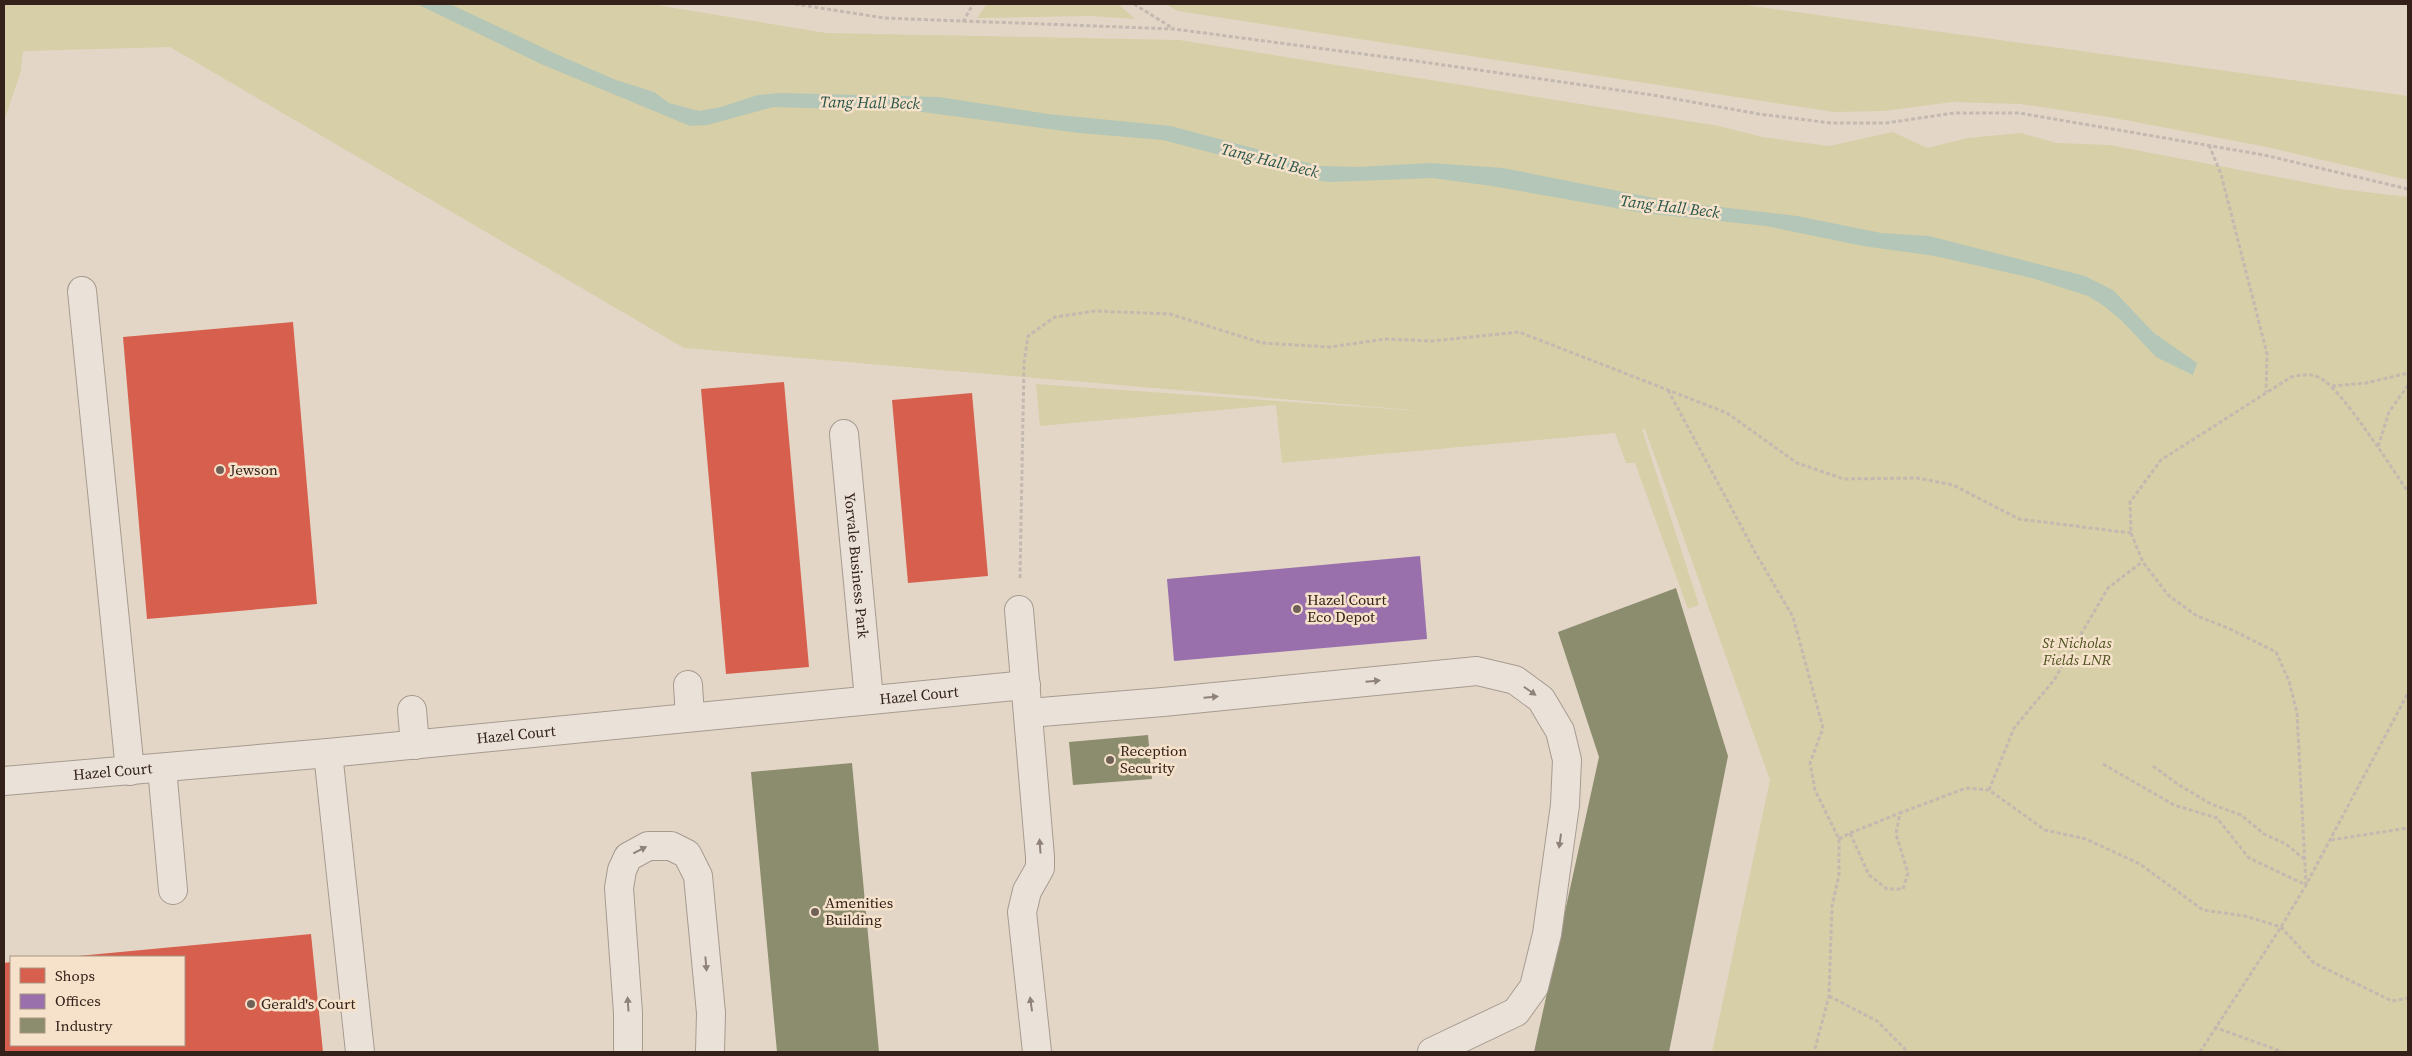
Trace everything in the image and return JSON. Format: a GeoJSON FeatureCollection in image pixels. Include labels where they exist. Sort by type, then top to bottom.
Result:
{"type":"FeatureCollection","features":[{"type":"Feature","properties":{"kind":"street"},"geometry":{"type":"LineString","coordinates":[[82,292],[130,770]]}},
{"type":"Feature","properties":{"kind":"street","name":"Yorvale Business Park"},"geometry":{"type":"LineString","coordinates":[[844,434],[869,699]]}},
{"type":"Feature","properties":{"kind":"street"},"geometry":{"type":"LineString","coordinates":[[1019,610],[1034,766],[1040,868],[1027,891],[1022,912],[1037,1052]]}},
{"type":"Feature","properties":{"kind":"street"},"geometry":{"type":"LineString","coordinates":[[1029,712],[1162,702],[1477,671],[1515,680],[1541,699],[1560,731],[1567,760],[1565,805],[1547,934],[1534,987],[1516,1012],[1432,1052]]}},
{"type":"Feature","properties":{"kind":"street"},"geometry":{"type":"LineString","coordinates":[[688,685],[690,717]]}},
{"type":"Feature","properties":{"kind":"street","name":"Hazel Court"},"geometry":{"type":"LineString","coordinates":[[4,781],[328,753],[428,751],[690,717],[1026,685]]}},
{"type":"Feature","properties":{"kind":"street"},"geometry":{"type":"LineString","coordinates":[[412,710],[428,751]]}},
{"type":"Feature","properties":{"kind":"street"},"geometry":{"type":"LineString","coordinates":[[328,753],[360,1052]]}},
{"type":"Feature","properties":{"kind":"street"},"geometry":{"type":"LineString","coordinates":[[162,768],[173,890]]}},
{"type":"Feature","properties":{"kind":"street"},"geometry":{"type":"LineString","coordinates":[[628,1052],[628,1013],[619,888],[622,870],[628,857],[648,846],[671,846],[687,854],[698,876],[711,1013],[710,1052]]}},
{"type":"Feature","properties":{"kind":"path"},"geometry":{"type":"LineString","coordinates":[[795,4],[884,18],[1174,29],[1426,62],[1660,96],[1759,114],[1830,123],[1886,123],[1954,113],[2019,113],[2209,145],[2349,174],[2408,189]]}},
{"type":"Feature","properties":{"kind":"path"},"geometry":{"type":"LineString","coordinates":[[963,22],[973,4]]}},
{"type":"Feature","properties":{"kind":"path"},"geometry":{"type":"LineString","coordinates":[[1134,4],[1174,29]]}},
{"type":"Feature","properties":{"kind":"path"},"geometry":{"type":"LineString","coordinates":[[2209,145],[2221,174],[2267,354],[2266,392]]}},
{"type":"Feature","properties":{"kind":"path"},"geometry":{"type":"LineString","coordinates":[[1019,610],[1024,363],[1028,336],[1055,317],[1095,311],[1170,314],[1262,344],[1330,347],[1385,339],[1432,341],[1519,332],[1727,413],[1797,462],[1844,479],[1917,478],[1953,485],[2019,519],[2131,533]]}},
{"type":"Feature","properties":{"kind":"path"},"geometry":{"type":"LineString","coordinates":[[2331,386],[2374,382],[2408,373]]}},
{"type":"Feature","properties":{"kind":"path"},"geometry":{"type":"LineString","coordinates":[[2306,885],[2297,712],[2290,681],[2276,652],[2228,628],[2197,616],[2168,595],[2143,562],[2131,533],[2130,502],[2161,460],[2291,377],[2307,374],[2319,377],[2331,386],[2378,447],[2408,492]]}},
{"type":"Feature","properties":{"kind":"path"},"geometry":{"type":"LineString","coordinates":[[2378,447],[2389,412],[2408,385]]}},
{"type":"Feature","properties":{"kind":"path"},"geometry":{"type":"LineString","coordinates":[[1667,390],[1755,552],[1793,617],[1824,728],[1810,763],[1815,790],[1839,839],[1839,875],[1832,906],[1830,996],[1814,1052]]}},
{"type":"Feature","properties":{"kind":"path"},"geometry":{"type":"LineString","coordinates":[[1989,790],[2014,728],[2054,680],[2108,588],[2143,562]]}},
{"type":"Feature","properties":{"kind":"path"},"geometry":{"type":"LineString","coordinates":[[2200,1052],[2214,1027],[2281,927],[2306,885],[2408,693]]}},
{"type":"Feature","properties":{"kind":"path"},"geometry":{"type":"LineString","coordinates":[[2103,764],[2174,805],[2217,818],[2248,858],[2306,885]]}},
{"type":"Feature","properties":{"kind":"path"},"geometry":{"type":"LineString","coordinates":[[2153,766],[2179,786],[2212,804],[2242,815],[2264,834],[2286,844],[2304,859]]}},
{"type":"Feature","properties":{"kind":"path"},"geometry":{"type":"LineString","coordinates":[[1839,839],[1966,788],[1989,790],[2045,830],[2086,839],[2140,864],[2203,910],[2245,916],[2281,927],[2314,963],[2392,1001],[2408,998]]}},
{"type":"Feature","properties":{"kind":"path"},"geometry":{"type":"LineString","coordinates":[[1850,833],[1869,875],[1887,889],[1903,889],[1908,873],[1896,834],[1900,813]]}},
{"type":"Feature","properties":{"kind":"path"},"geometry":{"type":"LineString","coordinates":[[2330,840],[2408,828]]}},
{"type":"Feature","properties":{"kind":"path"},"geometry":{"type":"LineString","coordinates":[[1830,996],[1878,1020],[1908,1052]]}},
{"type":"Feature","properties":{"kind":"path"},"geometry":{"type":"LineString","coordinates":[[2214,1027],[2283,1052]]}},
{"type":"Feature","properties":{"kind":"green space","name":"St Nicholas Fields LNR"},"geometry":{"type":"Polygon","coordinates":[[[4,4],[650,4],[826,33],[1179,40],[1719,126],[1762,137],[1829,146],[1893,132],[1927,148],[1968,138],[2020,133],[2057,143],[2109,145],[2341,189],[2408,197],[2408,1052],[1712,1052],[1770,780],[1645,429],[1642,429],[1699,605],[1688,609],[1635,463],[1626,463],[1615,433],[1282,463],[1276,405],[1040,426],[1036,384],[1435,412],[684,348],[170,47],[23,51],[21,71],[4,121],[4,4]]]}},
{"type":"Feature","properties":{"kind":"green space"},"geometry":{"type":"Polygon","coordinates":[[[987,4],[1118,4],[1135,19],[1091,16],[977,18],[987,4]]]}},
{"type":"Feature","properties":{"kind":"green space"},"geometry":{"type":"Polygon","coordinates":[[[1165,4],[1738,4],[2408,96],[2408,180],[2267,147],[2109,117],[2020,104],[1952,102],[1884,111],[1834,112],[1178,11],[1165,4]]]}},
{"type":"Feature","properties":{"kind":"water","name":"Tang Hall Beck"},"geometry":{"type":"Polygon","coordinates":[[[417,4],[450,4],[616,80],[654,92],[669,103],[699,111],[721,107],[758,95],[780,93],[939,97],[1048,114],[1171,126],[1319,166],[1358,167],[1430,163],[1503,168],[1669,201],[1797,216],[1881,233],[1929,236],[2085,276],[2113,290],[2154,333],[2197,363],[2193,375],[2156,357],[2122,321],[2104,306],[2088,296],[2032,278],[1935,256],[1863,246],[1766,226],[1644,213],[1492,186],[1432,178],[1331,182],[1315,180],[1163,140],[1079,133],[915,111],[773,107],[707,125],[690,126],[541,64],[417,4]]]}},
{"type":"Feature","properties":{"kind":"building: Shops","name":"Jewson"},"geometry":{"type":"Polygon","coordinates":[[[293,322],[317,604],[147,619],[123,337],[293,322]]]}},
{"type":"Feature","properties":{"kind":"building: Shops"},"geometry":{"type":"Polygon","coordinates":[[[784,382],[809,667],[726,674],[701,389],[784,382]]]}},
{"type":"Feature","properties":{"kind":"building: Shops"},"geometry":{"type":"Polygon","coordinates":[[[972,393],[988,576],[908,583],[892,400],[972,393]]]}},
{"type":"Feature","properties":{"kind":"building: Shops","name":"Gerald's Court"},"geometry":{"type":"Polygon","coordinates":[[[311,934],[323,1052],[4,1052],[4,963],[10,962],[10,1046],[185,1046],[185,956],[78,956],[311,934]]]}},
{"type":"Feature","properties":{"kind":"building: Offices","name":"Hazel Court Eco Depot"},"geometry":{"type":"Polygon","coordinates":[[[1420,556],[1427,639],[1174,661],[1167,579],[1420,556]]]}},
{"type":"Feature","properties":{"kind":"building: Industry"},"geometry":{"type":"Polygon","coordinates":[[[1676,588],[1728,756],[1669,1052],[1534,1052],[1599,757],[1558,632],[1676,588]]]}},
{"type":"Feature","properties":{"kind":"building: Industry","name":"Reception Security"},"geometry":{"type":"Polygon","coordinates":[[[1148,735],[1152,779],[1073,785],[1069,742],[1148,735]]]}},
{"type":"Feature","properties":{"kind":"building: Industry","name":"Amenities Building"},"geometry":{"type":"Polygon","coordinates":[[[852,763],[879,1052],[777,1052],[751,772],[852,763]]]}},
{"type":"Feature","properties":{"kind":"place","name":"Jewson"},"geometry":{"type":"Point","coordinates":[220,470]}},
{"type":"Feature","properties":{"kind":"place","name":"Hazel Court Eco Depot"},"geometry":{"type":"Point","coordinates":[1297,609]}},
{"type":"Feature","properties":{"kind":"place","name":"Reception Security"},"geometry":{"type":"Point","coordinates":[1110,760]}},
{"type":"Feature","properties":{"kind":"place","name":"Amenities Building"},"geometry":{"type":"Point","coordinates":[815,912]}},
{"type":"Feature","properties":{"kind":"place","name":"Gerald's Court"},"geometry":{"type":"Point","coordinates":[251,1004]}}]}
